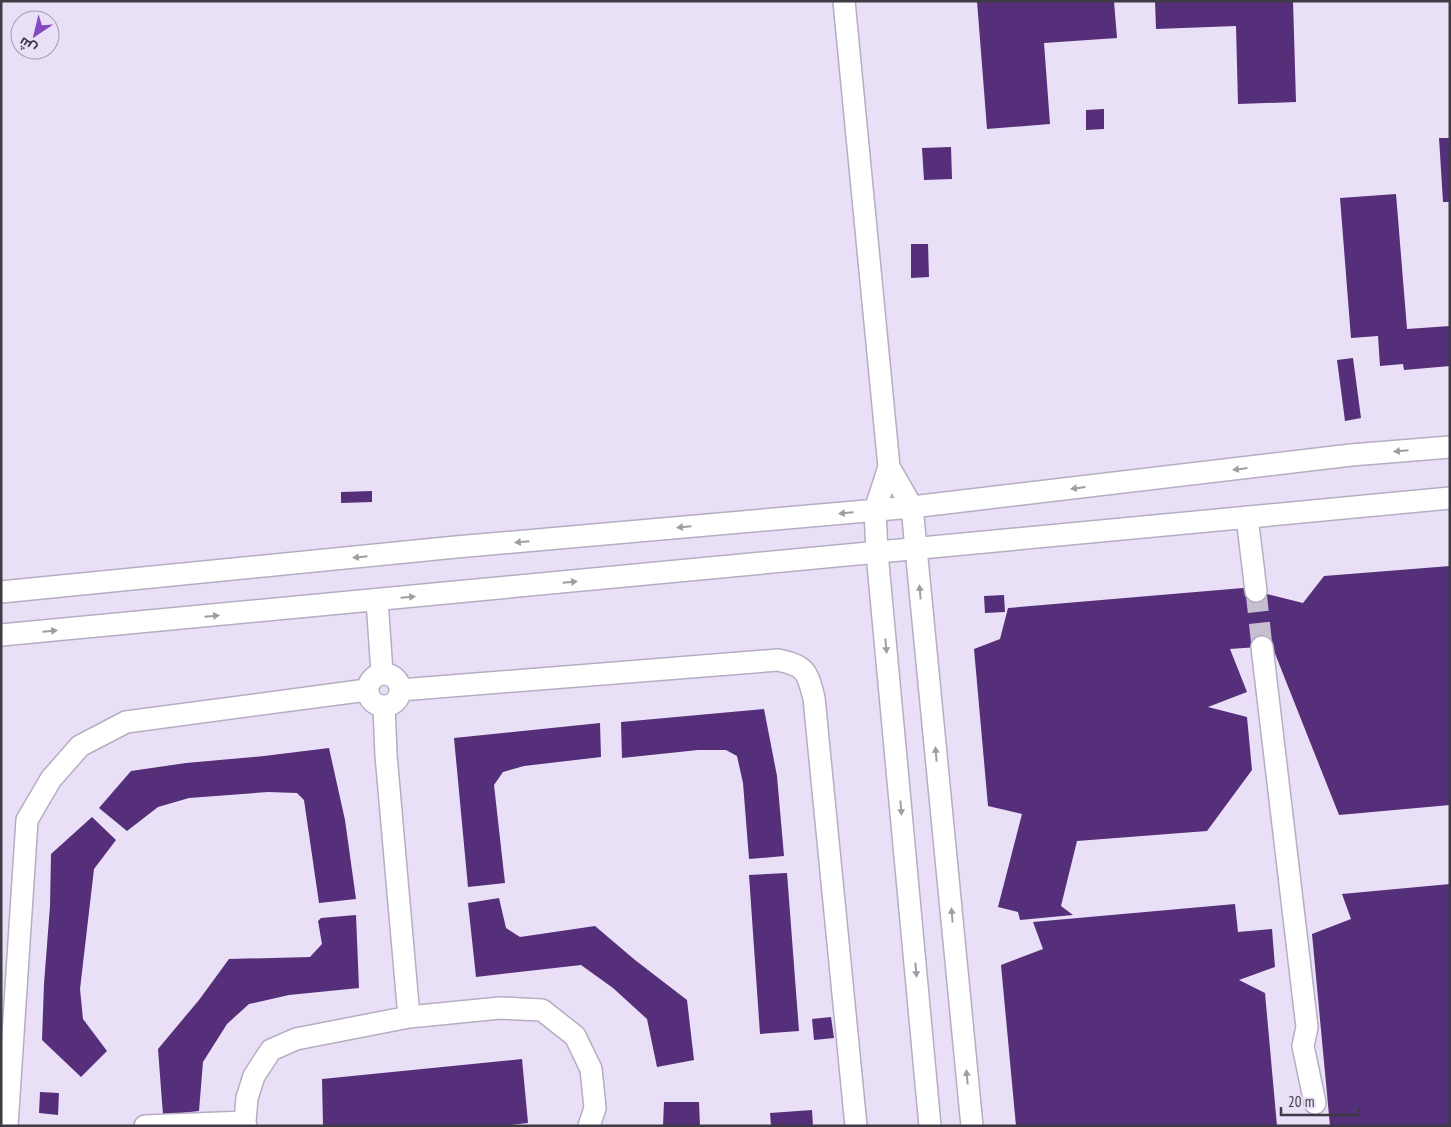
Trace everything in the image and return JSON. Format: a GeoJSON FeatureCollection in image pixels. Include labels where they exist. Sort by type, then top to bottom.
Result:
{"type":"FeatureCollection","features":[{"type":"Feature","properties":{"kind":"street"},"geometry":{"type":"LineString","coordinates":[[844,1],[889,467],[875,510],[877,553],[930,1126]]}},
{"type":"Feature","properties":{"kind":"street"},"geometry":{"type":"LineString","coordinates":[[1,592],[456,547],[912,507],[1351,455],[1450,447]]}},
{"type":"Feature","properties":{"kind":"street"},"geometry":{"type":"LineString","coordinates":[[889,467],[912,507],[972,1126]]}},
{"type":"Feature","properties":{"kind":"street"},"geometry":{"type":"LineString","coordinates":[[1,635],[1450,498]]}},
{"type":"Feature","properties":{"kind":"street"},"geometry":{"type":"LineString","coordinates":[[1247,517],[1256,591]]}},
{"type":"Feature","properties":{"kind":"street"},"geometry":{"type":"LineString","coordinates":[[377,600],[382,673]]}},
{"type":"Feature","properties":{"kind":"street"},"geometry":{"type":"LineString","coordinates":[[1262,647],[1307,1028],[1303,1046],[1315,1103]]}},
{"type":"Feature","properties":{"kind":"street"},"geometry":{"type":"LineString","coordinates":[[400,690],[778,660],[790,662],[804,669],[814,698],[856,1126]]}},
{"type":"Feature","properties":{"kind":"street"},"geometry":{"type":"LineString","coordinates":[[382,673],[393,676],[397,680],[400,690],[394,703],[384,706],[371,700],[367,690],[370,680],[382,673]]}},
{"type":"Feature","properties":{"kind":"street"},"geometry":{"type":"LineString","coordinates":[[7,1126],[27,820],[51,779],[80,746],[126,722],[367,690]]}},
{"type":"Feature","properties":{"kind":"street"},"geometry":{"type":"LineString","coordinates":[[384,706],[387,765],[409,1017]]}},
{"type":"Feature","properties":{"kind":"street"},"geometry":{"type":"LineString","coordinates":[[145,1126],[246,1124],[247,1098],[254,1076],[271,1050],[296,1039],[409,1017],[500,1008],[542,1010],[575,1036],[591,1069],[596,1108],[589,1126]]}},
{"type":"Feature","properties":{"kind":"building"},"geometry":{"type":"Polygon","coordinates":[[[977,1],[1114,1],[1117,38],[1044,43],[1050,124],[987,129],[977,1]]]}},
{"type":"Feature","properties":{"kind":"building"},"geometry":{"type":"Polygon","coordinates":[[[1155,1],[1293,1],[1296,102],[1238,104],[1236,26],[1156,29],[1155,1]]]}},
{"type":"Feature","properties":{"kind":"building"},"geometry":{"type":"Polygon","coordinates":[[[1104,109],[1104,129],[1086,130],[1086,110],[1104,109]]]}},
{"type":"Feature","properties":{"kind":"building"},"geometry":{"type":"Polygon","coordinates":[[[1439,138],[1450,138],[1450,202],[1443,202],[1439,138]]]}},
{"type":"Feature","properties":{"kind":"building"},"geometry":{"type":"Polygon","coordinates":[[[951,147],[952,179],[924,180],[922,148],[951,147]]]}},
{"type":"Feature","properties":{"kind":"building"},"geometry":{"type":"Polygon","coordinates":[[[1396,194],[1407,329],[1450,326],[1450,366],[1404,370],[1403,364],[1380,366],[1378,336],[1351,338],[1340,198],[1396,194]]]}},
{"type":"Feature","properties":{"kind":"building"},"geometry":{"type":"Polygon","coordinates":[[[911,244],[928,244],[929,277],[911,278],[911,244]]]}},
{"type":"Feature","properties":{"kind":"building"},"geometry":{"type":"Polygon","coordinates":[[[1353,358],[1361,418],[1345,421],[1337,360],[1353,358]]]}},
{"type":"Feature","properties":{"kind":"building"},"geometry":{"type":"Polygon","coordinates":[[[372,491],[372,502],[341,503],[341,492],[372,491]]]}},
{"type":"Feature","properties":{"kind":"building"},"geometry":{"type":"Polygon","coordinates":[[[1450,566],[1450,805],[1339,815],[1272,646],[1230,649],[1247,692],[1208,707],[1247,717],[1252,770],[1207,831],[1077,841],[1061,906],[1073,915],[1020,920],[1018,912],[998,907],[1022,814],[988,806],[974,649],[1000,639],[1008,608],[1243,588],[1303,603],[1324,576],[1450,566]]]}},
{"type":"Feature","properties":{"kind":"building"},"geometry":{"type":"Polygon","coordinates":[[[1004,595],[1005,612],[985,613],[984,596],[1004,595]]]}},
{"type":"Feature","properties":{"kind":"building"},"geometry":{"type":"Polygon","coordinates":[[[764,709],[777,776],[784,856],[749,859],[743,783],[737,756],[726,750],[698,750],[622,758],[621,722],[764,709]]]}},
{"type":"Feature","properties":{"kind":"building"},"geometry":{"type":"Polygon","coordinates":[[[600,723],[601,757],[524,766],[503,772],[494,785],[505,883],[468,887],[454,738],[600,723]]]}},
{"type":"Feature","properties":{"kind":"building"},"geometry":{"type":"Polygon","coordinates":[[[329,748],[345,820],[356,899],[319,903],[304,800],[297,793],[268,792],[189,798],[158,807],[127,831],[99,808],[131,771],[186,763],[329,748]]]}},
{"type":"Feature","properties":{"kind":"building"},"geometry":{"type":"Polygon","coordinates":[[[92,817],[116,840],[94,869],[80,989],[83,1019],[107,1051],[81,1077],[42,1040],[44,984],[50,906],[51,854],[92,817]]]}},
{"type":"Feature","properties":{"kind":"building"},"geometry":{"type":"Polygon","coordinates":[[[787,873],[799,1031],[760,1034],[749,875],[787,873]]]}},
{"type":"Feature","properties":{"kind":"building"},"geometry":{"type":"Polygon","coordinates":[[[1450,884],[1450,1126],[1330,1126],[1312,934],[1351,919],[1342,894],[1450,884]]]}},
{"type":"Feature","properties":{"kind":"building"},"geometry":{"type":"Polygon","coordinates":[[[499,898],[506,928],[520,937],[595,926],[687,1000],[694,1060],[657,1067],[647,1019],[613,988],[581,965],[476,977],[468,903],[499,898]]]}},
{"type":"Feature","properties":{"kind":"building"},"geometry":{"type":"Polygon","coordinates":[[[1235,904],[1238,932],[1272,929],[1275,967],[1239,980],[1265,993],[1277,1126],[1016,1126],[1001,965],[1043,949],[1033,922],[1235,904]]]}},
{"type":"Feature","properties":{"kind":"building"},"geometry":{"type":"Polygon","coordinates":[[[356,915],[359,988],[289,995],[249,1004],[227,1024],[203,1062],[199,1111],[163,1115],[158,1049],[199,1000],[229,959],[310,957],[322,944],[318,921],[321,918],[356,915]]]}},
{"type":"Feature","properties":{"kind":"building"},"geometry":{"type":"Polygon","coordinates":[[[831,1017],[834,1038],[814,1040],[812,1019],[831,1017]]]}},
{"type":"Feature","properties":{"kind":"building"},"geometry":{"type":"Polygon","coordinates":[[[522,1059],[528,1123],[502,1126],[323,1126],[322,1079],[522,1059]]]}},
{"type":"Feature","properties":{"kind":"building"},"geometry":{"type":"Polygon","coordinates":[[[40,1092],[59,1093],[58,1115],[39,1113],[40,1092]]]}},
{"type":"Feature","properties":{"kind":"building"},"geometry":{"type":"Polygon","coordinates":[[[664,1102],[699,1102],[700,1126],[663,1126],[664,1102]]]}},
{"type":"Feature","properties":{"kind":"building"},"geometry":{"type":"Polygon","coordinates":[[[812,1110],[813,1126],[771,1126],[770,1113],[812,1110]]]}},
{"type":"Feature","properties":{"kind":"tunnel"},"geometry":{"type":"LineString","coordinates":[[1256,591],[1262,647]]}}]}
